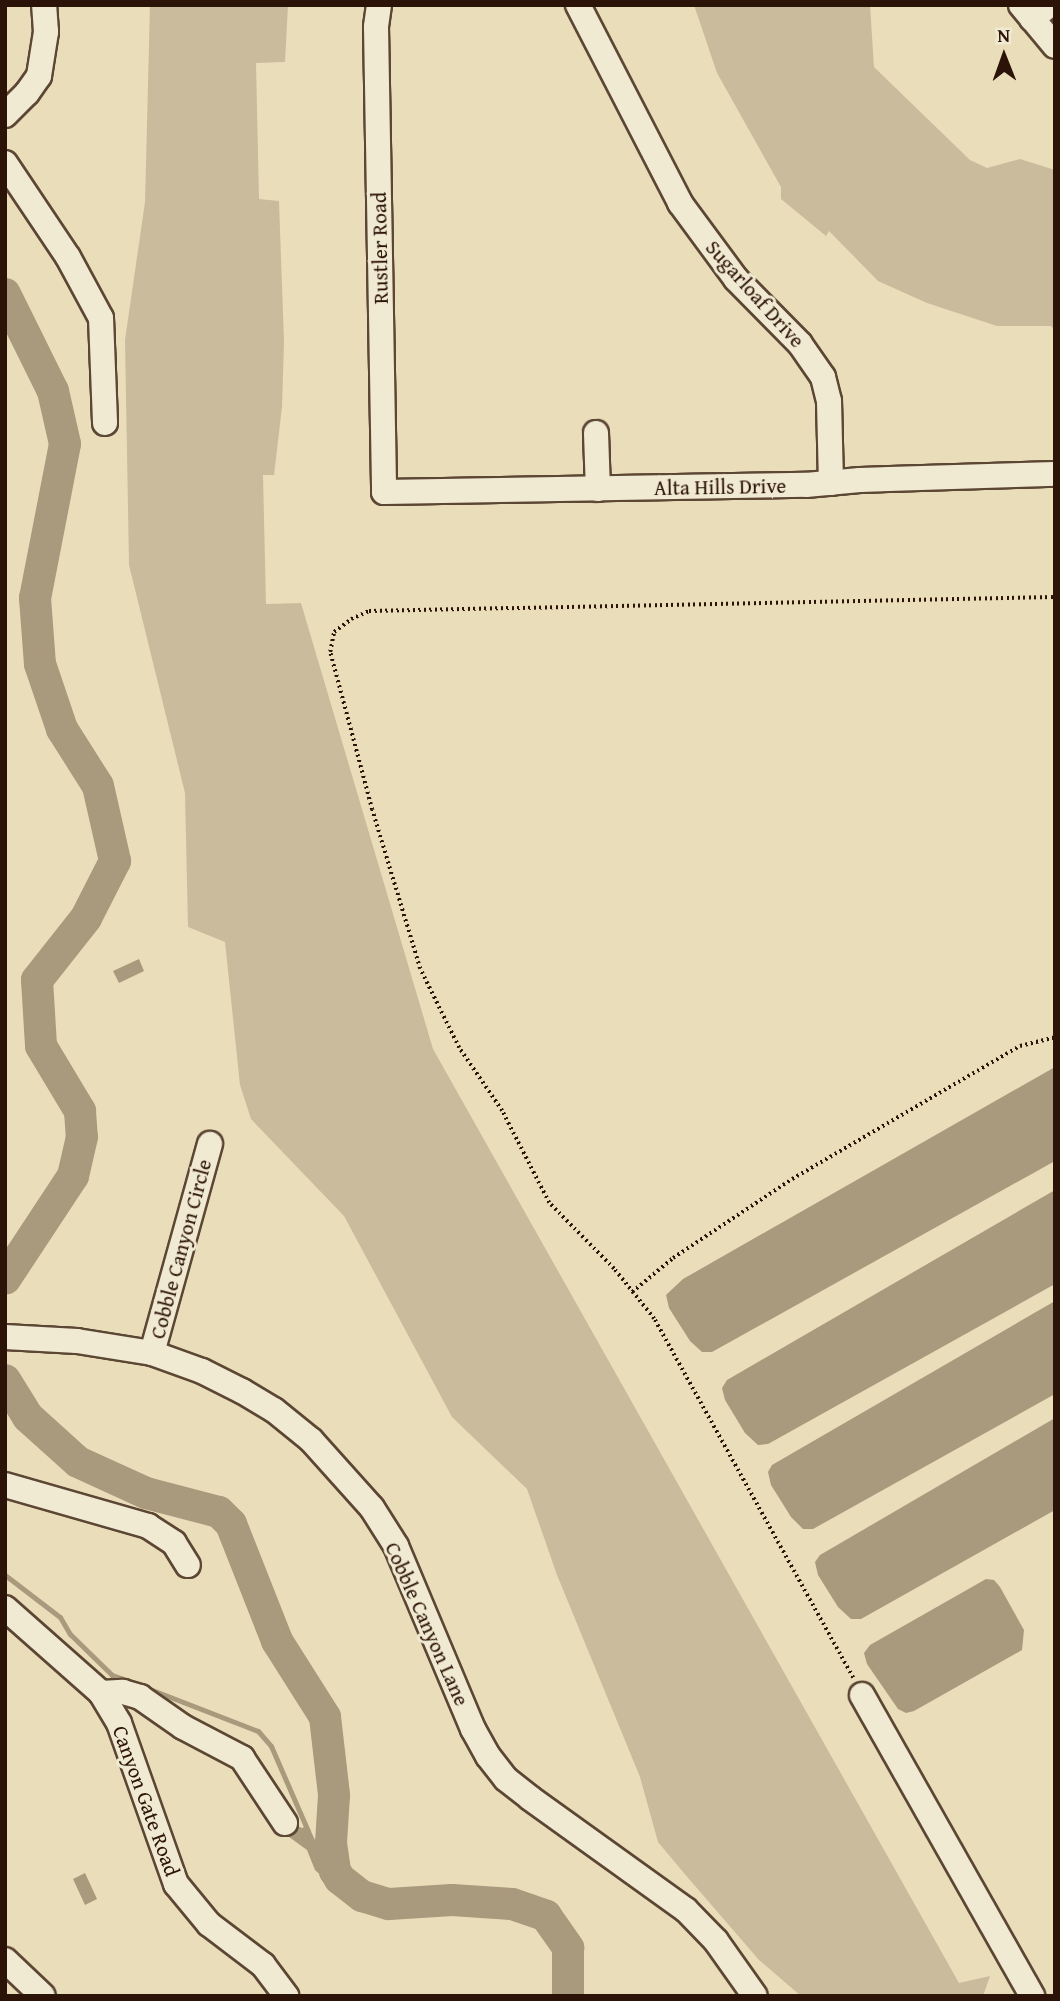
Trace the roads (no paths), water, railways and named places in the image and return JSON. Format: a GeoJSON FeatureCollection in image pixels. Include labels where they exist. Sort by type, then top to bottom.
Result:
{"type":"FeatureCollection","features":[{"type":"Feature","properties":{"kind":"street"},"geometry":{"type":"LineString","coordinates":[[5,115],[27,93],[39,75],[46,32],[44,5]]}},
{"type":"Feature","properties":{"kind":"street","name":"Rustler Road"},"geometry":{"type":"LineString","coordinates":[[379,5],[376,27],[384,492]]}},
{"type":"Feature","properties":{"kind":"street","name":"Sugarloaf Drive"},"geometry":{"type":"LineString","coordinates":[[578,5],[680,203],[736,279],[800,344],[823,377],[829,401],[831,483]]}},
{"type":"Feature","properties":{"kind":"street"},"geometry":{"type":"LineString","coordinates":[[1034,10],[1055,46]]}},
{"type":"Feature","properties":{"kind":"street"},"geometry":{"type":"LineString","coordinates":[[5,163],[68,257],[100,318],[104,423]]}},
{"type":"Feature","properties":{"kind":"street"},"geometry":{"type":"LineString","coordinates":[[596,433],[598,489]]}},
{"type":"Feature","properties":{"kind":"street","name":"Alta Hills Drive"},"geometry":{"type":"LineString","coordinates":[[384,492],[831,483],[1055,474]]}},
{"type":"Feature","properties":{"kind":"street","name":"Cobble Canyon Circle"},"geometry":{"type":"LineString","coordinates":[[152,1353],[210,1144]]}},
{"type":"Feature","properties":{"kind":"street","name":"Cobble Canyon Lane"},"geometry":{"type":"LineString","coordinates":[[5,1337],[120,1346],[152,1353],[202,1371],[274,1410],[341,1471],[372,1508],[396,1546],[473,1729],[488,1756],[506,1779],[687,1910],[716,1941],[755,1996]]}},
{"type":"Feature","properties":{"kind":"street"},"geometry":{"type":"LineString","coordinates":[[5,1485],[148,1526],[174,1543],[188,1565]]}},
{"type":"Feature","properties":{"kind":"street","name":"Canyon Gate Road"},"geometry":{"type":"LineString","coordinates":[[5,1608],[101,1693],[119,1723],[176,1884],[209,1924],[263,1965],[286,1996]]}},
{"type":"Feature","properties":{"kind":"street"},"geometry":{"type":"LineString","coordinates":[[101,1693],[123,1692],[140,1697],[183,1727],[242,1758],[285,1823]]}},
{"type":"Feature","properties":{"kind":"street"},"geometry":{"type":"LineString","coordinates":[[862,1695],[1032,1996]]}},
{"type":"Feature","properties":{"kind":"street"},"geometry":{"type":"LineString","coordinates":[[5,1959],[43,1996]]}},
{"type":"Feature","properties":{"kind":"waterway"},"geometry":{"type":"LineString","coordinates":[[5,294],[53,391],[65,444],[35,598],[40,664],[62,729],[98,786],[115,861],[86,918],[37,980],[41,1046],[80,1111],[82,1137],[73,1176],[5,1279]]}},
{"type":"Feature","properties":{"kind":"waterway"},"geometry":{"type":"LineString","coordinates":[[5,1380],[28,1417],[78,1462],[146,1493],[219,1512],[231,1524],[277,1641],[325,1717],[334,1795],[331,1843],[335,1871],[340,1879],[362,1896],[389,1904],[452,1900],[512,1904],[546,1916],[568,1948],[568,1996]]}},
{"type":"Feature","properties":{"kind":"waterway"},"geometry":{"type":"LineString","coordinates":[[5,1575],[60,1617],[70,1634],[112,1675],[132,1682]]}},
{"type":"Feature","properties":{"kind":"waterway"},"geometry":{"type":"LineString","coordinates":[[147,1688],[258,1731],[271,1746],[308,1831]]}}]}
